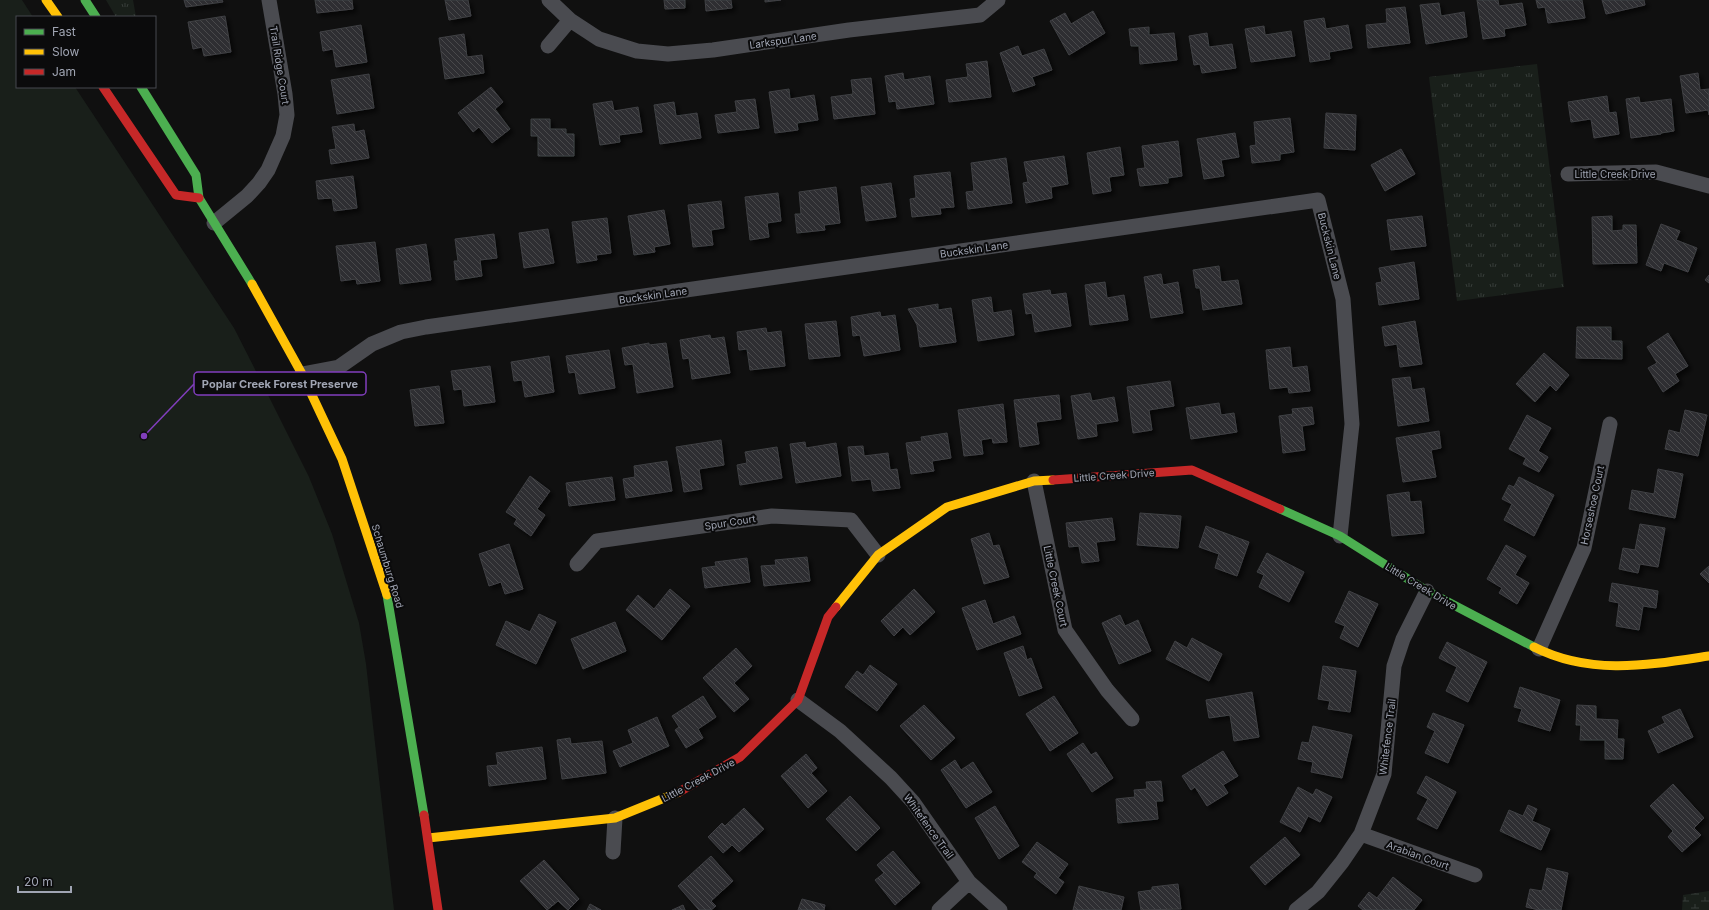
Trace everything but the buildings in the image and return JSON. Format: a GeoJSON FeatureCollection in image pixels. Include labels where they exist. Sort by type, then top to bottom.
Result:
{"type":"FeatureCollection","features":[{"type":"Feature","properties":{"kind":"street"},"geometry":{"type":"LineString","coordinates":[[46,0],[57,16]]}},
{"type":"Feature","properties":{"kind":"street"},"geometry":{"type":"LineString","coordinates":[[85,0],[95,16]]}},
{"type":"Feature","properties":{"kind":"street","name":"Trail Ridge Court"},"geometry":{"type":"LineString","coordinates":[[214,223],[247,196],[260,183],[268,170],[283,136],[287,115],[285,94],[269,0]]}},
{"type":"Feature","properties":{"kind":"street","name":"Larkspur Lane"},"geometry":{"type":"LineString","coordinates":[[549,0],[570,20],[599,39],[637,51],[668,54],[713,50],[849,30],[980,15],[998,0]]}},
{"type":"Feature","properties":{"kind":"street"},"geometry":{"type":"LineString","coordinates":[[548,46],[570,20]]}},
{"type":"Feature","properties":{"kind":"street"},"geometry":{"type":"LineString","coordinates":[[104,88],[176,195],[199,198],[196,175],[142,88]]}},
{"type":"Feature","properties":{"kind":"street","name":"Little Creek Drive"},"geometry":{"type":"LineString","coordinates":[[1568,174],[1656,172],[1709,186]]}},
{"type":"Feature","properties":{"kind":"street","name":"Schaumburg Road"},"geometry":{"type":"LineString","coordinates":[[199,198],[248,276],[302,374],[342,459],[389,603],[428,838],[438,910]]}},
{"type":"Feature","properties":{"kind":"street","name":"Buckskin Lane"},"geometry":{"type":"LineString","coordinates":[[302,374],[339,367],[372,344],[401,332],[426,327],[1318,200],[1343,299],[1352,424],[1340,536]]}},
{"type":"Feature","properties":{"kind":"street","name":"Horseshoe Court"},"geometry":{"type":"LineString","coordinates":[[1539,649],[1584,548],[1610,424]]}},
{"type":"Feature","properties":{"kind":"street","name":"Little Creek Drive"},"geometry":{"type":"LineString","coordinates":[[428,838],[615,818],[671,796],[740,757],[798,700],[828,618],[878,555],[947,507],[1034,481],[1192,470],[1340,536],[1427,591],[1539,649],[1562,658],[1622,667],[1708,659]]}},
{"type":"Feature","properties":{"kind":"street","name":"Little Creek Court"},"geometry":{"type":"LineString","coordinates":[[1034,481],[1065,630],[1107,690],[1132,718]]}},
{"type":"Feature","properties":{"kind":"street","name":"Spur Court"},"geometry":{"type":"LineString","coordinates":[[577,564],[597,541],[772,516],[851,520],[878,555]]}},
{"type":"Feature","properties":{"kind":"street","name":"Whitefence Trail"},"geometry":{"type":"LineString","coordinates":[[1296,910],[1318,892],[1342,862],[1361,834],[1384,774],[1394,666],[1403,639],[1427,591]]}},
{"type":"Feature","properties":{"kind":"street","name":"Whitefence Trail"},"geometry":{"type":"LineString","coordinates":[[798,700],[840,730],[891,778],[913,802],[970,882],[1000,910]]}},
{"type":"Feature","properties":{"kind":"street"},"geometry":{"type":"LineString","coordinates":[[613,852],[615,818]]}},
{"type":"Feature","properties":{"kind":"street","name":"Arabian Court"},"geometry":{"type":"LineString","coordinates":[[1361,834],[1475,875]]}},
{"type":"Feature","properties":{"kind":"street"},"geometry":{"type":"LineString","coordinates":[[939,910],[970,882]]}},
{"type":"Feature","properties":{"kind":"green space"},"geometry":{"type":"Polygon","coordinates":[[[0,0],[22,0],[32,16],[16,16],[16,88],[76,88],[234,328],[309,477],[332,534],[359,623],[366,664],[394,910],[0,910],[0,0]]]}},
{"type":"Feature","properties":{"kind":"green space"},"geometry":{"type":"Polygon","coordinates":[[[106,0],[133,0],[136,16],[115,16],[106,0]]]}},
{"type":"Feature","properties":{"kind":"green space"},"geometry":{"type":"Polygon","coordinates":[[[1537,64],[1564,287],[1457,301],[1429,77],[1537,64]]]}},
{"type":"Feature","properties":{"kind":"green space"},"geometry":{"type":"Polygon","coordinates":[[[1709,891],[1709,910],[1682,910],[1683,895],[1709,891]]]}},
{"type":"Feature","properties":{"kind":"traffic: fast"},"geometry":{"type":"LineString","coordinates":[[85,0],[95,16]]}},
{"type":"Feature","properties":{"kind":"traffic: fast"},"geometry":{"type":"LineString","coordinates":[[142,88],[196,175],[199,198],[252,284]]}},
{"type":"Feature","properties":{"kind":"traffic: fast"},"geometry":{"type":"LineString","coordinates":[[1280,509],[1340,536],[1427,591],[1534,647]]}},
{"type":"Feature","properties":{"kind":"traffic: fast"},"geometry":{"type":"LineString","coordinates":[[387,595],[424,815]]}},
{"type":"Feature","properties":{"kind":"traffic: slow"},"geometry":{"type":"LineString","coordinates":[[46,0],[57,16]]}},
{"type":"Feature","properties":{"kind":"traffic: slow"},"geometry":{"type":"LineString","coordinates":[[252,284],[302,374],[342,459],[387,595]]}},
{"type":"Feature","properties":{"kind":"traffic: slow"},"geometry":{"type":"LineString","coordinates":[[836,607],[878,555],[947,507],[1034,481],[1053,480]]}},
{"type":"Feature","properties":{"kind":"traffic: slow"},"geometry":{"type":"LineString","coordinates":[[1534,647],[1555,656],[1577,662],[1599,665],[1642,665],[1709,656]]}},
{"type":"Feature","properties":{"kind":"traffic: slow"},"geometry":{"type":"LineString","coordinates":[[428,838],[615,818],[679,792]]}},
{"type":"Feature","properties":{"kind":"traffic: jam"},"geometry":{"type":"LineString","coordinates":[[104,88],[176,195],[199,198]]}},
{"type":"Feature","properties":{"kind":"traffic: jam"},"geometry":{"type":"LineString","coordinates":[[1053,480],[1192,470],[1280,509]]}},
{"type":"Feature","properties":{"kind":"traffic: jam"},"geometry":{"type":"LineString","coordinates":[[679,792],[740,757],[798,700],[828,617],[836,607]]}},
{"type":"Feature","properties":{"kind":"traffic: jam"},"geometry":{"type":"LineString","coordinates":[[424,815],[438,910]]}},
{"type":"Feature","properties":{"kind":"place","name":"Poplar Creek Forest Preserve"},"geometry":{"type":"Point","coordinates":[144,436]}}]}
